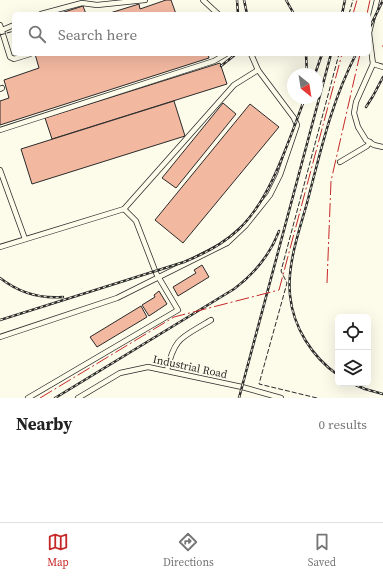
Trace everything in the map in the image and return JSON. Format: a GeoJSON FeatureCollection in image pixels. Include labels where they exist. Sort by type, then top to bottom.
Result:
{"type":"FeatureCollection","features":[{"type":"Feature","properties":{"kind":"street"},"geometry":{"type":"LineString","coordinates":[[48,12],[82,3],[97,5],[145,0]]}},
{"type":"Feature","properties":{"kind":"street"},"geometry":{"type":"LineString","coordinates":[[203,0],[216,12]]}},
{"type":"Feature","properties":{"kind":"street"},"geometry":{"type":"LineString","coordinates":[[371,25],[377,0]]}},
{"type":"Feature","properties":{"kind":"street"},"geometry":{"type":"LineString","coordinates":[[0,24],[2,42],[11,59],[24,56]]}},
{"type":"Feature","properties":{"kind":"street"},"geometry":{"type":"LineString","coordinates":[[1,31],[12,26]]}},
{"type":"Feature","properties":{"kind":"street"},"geometry":{"type":"LineString","coordinates":[[371,45],[374,64],[356,102],[354,114],[358,127],[370,142],[383,147]]}},
{"type":"Feature","properties":{"kind":"street"},"geometry":{"type":"LineString","coordinates":[[0,130],[214,61],[223,56]]}},
{"type":"Feature","properties":{"kind":"street"},"geometry":{"type":"LineString","coordinates":[[0,337],[117,298],[215,250],[236,235],[256,215],[270,194],[280,175],[297,123],[258,70],[252,56]]}},
{"type":"Feature","properties":{"kind":"street"},"geometry":{"type":"LineString","coordinates":[[374,64],[383,67]]}},
{"type":"Feature","properties":{"kind":"street"},"geometry":{"type":"LineString","coordinates":[[0,247],[124,209],[234,85],[258,70]]}},
{"type":"Feature","properties":{"kind":"street"},"geometry":{"type":"LineString","coordinates":[[340,162],[367,146],[370,142]]}},
{"type":"Feature","properties":{"kind":"street"},"geometry":{"type":"LineString","coordinates":[[0,170],[25,239]]}},
{"type":"Feature","properties":{"kind":"street"},"geometry":{"type":"LineString","coordinates":[[28,398],[178,310],[159,277],[136,222],[124,209]]}},
{"type":"Feature","properties":{"kind":"street"},"geometry":{"type":"LineString","coordinates":[[167,370],[175,344],[181,338],[211,320]]}},
{"type":"Feature","properties":{"kind":"street","name":"Industrial Road"},"geometry":{"type":"LineString","coordinates":[[78,398],[120,373],[148,367],[167,370],[281,398]]}},
{"type":"Feature","properties":{"kind":"building"},"geometry":{"type":"Polygon","coordinates":[[[166,0],[171,0],[175,12],[113,12],[139,4],[140,9],[166,0]]]}},
{"type":"Feature","properties":{"kind":"building"},"geometry":{"type":"Polygon","coordinates":[[[83,6],[85,12],[64,12],[83,6]]]}},
{"type":"Feature","properties":{"kind":"building"},"geometry":{"type":"Polygon","coordinates":[[[36,56],[208,56],[209,58],[0,125],[0,101],[9,98],[4,80],[39,68],[36,56]]]}},
{"type":"Feature","properties":{"kind":"building"},"geometry":{"type":"Polygon","coordinates":[[[220,63],[227,84],[52,139],[45,118],[220,63]]]}},
{"type":"Feature","properties":{"kind":"building"},"geometry":{"type":"Polygon","coordinates":[[[174,101],[185,136],[32,184],[21,149],[174,101]]]}},
{"type":"Feature","properties":{"kind":"building"},"geometry":{"type":"Polygon","coordinates":[[[223,103],[236,114],[176,188],[162,178],[223,103]]]}},
{"type":"Feature","properties":{"kind":"building"},"geometry":{"type":"Polygon","coordinates":[[[250,104],[279,127],[183,243],[155,220],[250,104]]]}},
{"type":"Feature","properties":{"kind":"building"},"geometry":{"type":"Polygon","coordinates":[[[202,265],[209,277],[178,296],[173,287],[196,273],[194,270],[202,265]]]}},
{"type":"Feature","properties":{"kind":"building"},"geometry":{"type":"Polygon","coordinates":[[[159,291],[167,304],[149,316],[142,305],[155,297],[154,295],[159,291]]]}},
{"type":"Feature","properties":{"kind":"building"},"geometry":{"type":"Polygon","coordinates":[[[141,306],[147,317],[97,347],[90,337],[141,306]]]}},
{"type":"Feature","properties":{"kind":"railway"},"geometry":{"type":"LineString","coordinates":[[237,0],[238,12]]}},
{"type":"Feature","properties":{"kind":"railway"},"geometry":{"type":"LineString","coordinates":[[244,0],[247,12]]}},
{"type":"Feature","properties":{"kind":"railway"},"geometry":{"type":"LineString","coordinates":[[286,0],[293,12]]}},
{"type":"Feature","properties":{"kind":"railway"},"geometry":{"type":"LineString","coordinates":[[342,12],[345,0]]}},
{"type":"Feature","properties":{"kind":"railway"},"geometry":{"type":"LineString","coordinates":[[371,25],[383,0]]}},
{"type":"Feature","properties":{"kind":"railway"},"geometry":{"type":"LineString","coordinates":[[221,66],[234,56]]}},
{"type":"Feature","properties":{"kind":"railway"},"geometry":{"type":"LineString","coordinates":[[306,56],[307,68]]}},
{"type":"Feature","properties":{"kind":"railway"},"geometry":{"type":"LineString","coordinates":[[317,68],[321,56]]}},
{"type":"Feature","properties":{"kind":"railway"},"geometry":{"type":"LineString","coordinates":[[239,398],[330,56]]}},
{"type":"Feature","properties":{"kind":"railway"},"geometry":{"type":"LineString","coordinates":[[335,373],[312,350],[300,330],[292,307],[290,295],[290,272],[294,248],[327,127],[347,72],[355,56]]}},
{"type":"Feature","properties":{"kind":"railway"},"geometry":{"type":"LineString","coordinates":[[366,107],[383,77]]}},
{"type":"Feature","properties":{"kind":"railway"},"geometry":{"type":"LineString","coordinates":[[0,320],[184,262],[220,244],[239,229],[261,202],[286,150],[303,104]]}},
{"type":"Feature","properties":{"kind":"railway"},"geometry":{"type":"LineString","coordinates":[[55,398],[234,289],[261,263],[271,248],[279,231]]}},
{"type":"Feature","properties":{"kind":"railway"},"geometry":{"type":"LineString","coordinates":[[0,278],[14,287],[30,294],[46,297],[63,297]]}},
{"type":"Feature","properties":{"kind":"railway"},"geometry":{"type":"LineString","coordinates":[[358,386],[383,394]]}},
{"type":"Feature","properties":{"kind":"fence"},"geometry":{"type":"LineString","coordinates":[[350,12],[353,0]]}},
{"type":"Feature","properties":{"kind":"fence"},"geometry":{"type":"LineString","coordinates":[[0,35],[12,32]]}},
{"type":"Feature","properties":{"kind":"fence"},"geometry":{"type":"LineString","coordinates":[[317,398],[259,384],[287,283],[281,271],[338,56]]}},
{"type":"Feature","properties":{"kind":"power"},"geometry":{"type":"LineString","coordinates":[[354,12],[357,0]]}},
{"type":"Feature","properties":{"kind":"power"},"geometry":{"type":"LineString","coordinates":[[367,12],[370,0]]}},
{"type":"Feature","properties":{"kind":"power"},"geometry":{"type":"LineString","coordinates":[[40,398],[174,317],[279,290],[341,56]]}},
{"type":"Feature","properties":{"kind":"power"},"geometry":{"type":"LineString","coordinates":[[327,283],[331,181],[360,56]]}}]}
